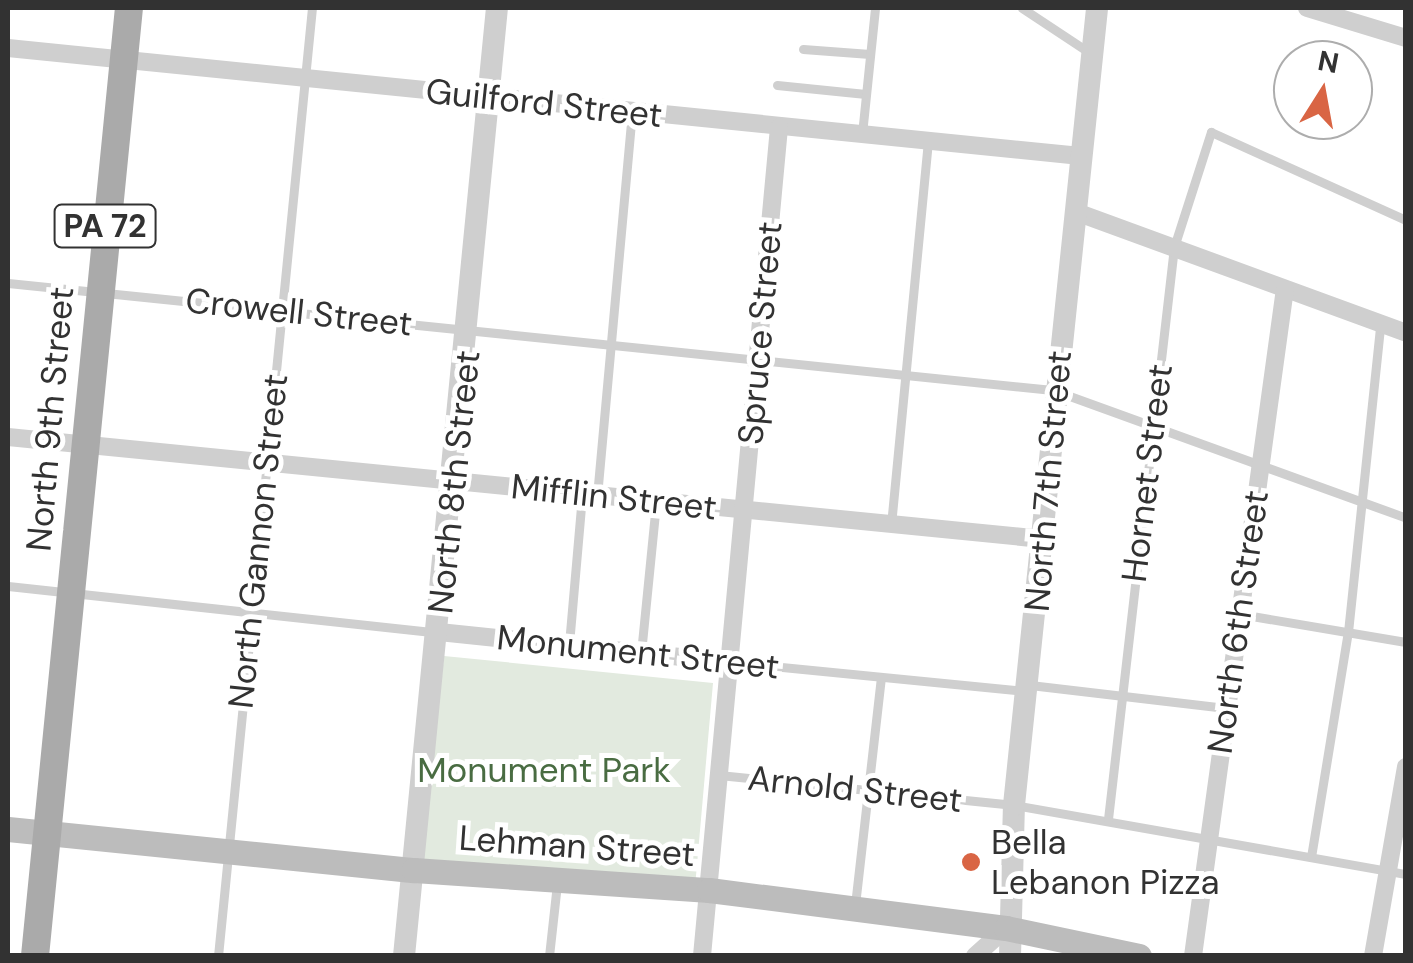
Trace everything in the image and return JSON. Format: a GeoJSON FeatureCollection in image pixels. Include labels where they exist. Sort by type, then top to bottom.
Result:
{"type":"FeatureCollection","features":[{"type":"Feature","properties":{"kind":"main road","name":"North 9th Street"},"geometry":{"type":"LineString","coordinates":[[35,956],[73,592],[97,292],[129,8]]}},
{"type":"Feature","properties":{"kind":"main road","name":"Lehman Street"},"geometry":{"type":"LineString","coordinates":[[8,829],[414,870],[709,890],[1006,928],[1139,956]]}},
{"type":"Feature","properties":{"kind":"street","name":"North 8th Street"},"geometry":{"type":"LineString","coordinates":[[404,956],[469,328],[497,8]]}},
{"type":"Feature","properties":{"kind":"street","name":"North 7th Street"},"geometry":{"type":"LineString","coordinates":[[1010,956],[1006,928],[1014,805],[1030,688],[1054,390],[1097,8]]}},
{"type":"Feature","properties":{"kind":"street"},"geometry":{"type":"LineString","coordinates":[[1307,8],[1406,38]]}},
{"type":"Feature","properties":{"kind":"street","name":"Guilford Street"},"geometry":{"type":"LineString","coordinates":[[8,48],[928,144],[1081,156]]}},
{"type":"Feature","properties":{"kind":"street","name":"Spruce Street"},"geometry":{"type":"LineString","coordinates":[[702,956],[780,128]]}},
{"type":"Feature","properties":{"kind":"street"},"geometry":{"type":"LineString","coordinates":[[1076,212],[1406,333]]}},
{"type":"Feature","properties":{"kind":"street","name":"North 6th Street"},"geometry":{"type":"LineString","coordinates":[[1192,956],[1285,289]]}},
{"type":"Feature","properties":{"kind":"street","name":"Mifflin Street"},"geometry":{"type":"LineString","coordinates":[[8,437],[1042,538]]}},
{"type":"Feature","properties":{"kind":"street","name":"Monument Street"},"geometry":{"type":"LineString","coordinates":[[439,632],[730,662]]}},
{"type":"Feature","properties":{"kind":"street"},"geometry":{"type":"LineString","coordinates":[[1372,956],[1396,872],[1406,767]]}},
{"type":"Feature","properties":{"kind":"street"},"geometry":{"type":"LineString","coordinates":[[975,956],[1006,928]]}},
{"type":"Feature","properties":{"kind":"lane","name":"North Gannon Street"},"geometry":{"type":"LineString","coordinates":[[218,956],[312,8]]}},
{"type":"Feature","properties":{"kind":"lane"},"geometry":{"type":"LineString","coordinates":[[862,137],[875,8]]}},
{"type":"Feature","properties":{"kind":"lane"},"geometry":{"type":"LineString","coordinates":[[1022,8],[1092,54]]}},
{"type":"Feature","properties":{"kind":"lane"},"geometry":{"type":"LineString","coordinates":[[803,50],[870,54]]}},
{"type":"Feature","properties":{"kind":"lane"},"geometry":{"type":"LineString","coordinates":[[777,85],[866,94]]}},
{"type":"Feature","properties":{"kind":"lane"},"geometry":{"type":"LineString","coordinates":[[569,644],[611,342],[632,113]]}},
{"type":"Feature","properties":{"kind":"lane","name":"Hornet Street"},"geometry":{"type":"LineString","coordinates":[[1108,819],[1174,247],[1211,132],[1406,220]]}},
{"type":"Feature","properties":{"kind":"lane"},"geometry":{"type":"LineString","coordinates":[[891,525],[928,144]]}},
{"type":"Feature","properties":{"kind":"lane","name":"Crowell Street"},"geometry":{"type":"LineString","coordinates":[[8,282],[1054,390],[1154,423],[1406,518]]}},
{"type":"Feature","properties":{"kind":"lane"},"geometry":{"type":"LineString","coordinates":[[1311,857],[1348,632],[1380,325]]}},
{"type":"Feature","properties":{"kind":"lane"},"geometry":{"type":"LineString","coordinates":[[641,653],[656,500]]}},
{"type":"Feature","properties":{"kind":"lane","name":"Monument Street"},"geometry":{"type":"LineString","coordinates":[[8,586],[439,632]]}},
{"type":"Feature","properties":{"kind":"lane"},"geometry":{"type":"LineString","coordinates":[[1240,614],[1406,642]]}},
{"type":"Feature","properties":{"kind":"lane","name":"Monument Street"},"geometry":{"type":"LineString","coordinates":[[730,662],[1227,708]]}},
{"type":"Feature","properties":{"kind":"lane"},"geometry":{"type":"LineString","coordinates":[[855,908],[881,677]]}},
{"type":"Feature","properties":{"kind":"lane","name":"Arnold Street"},"geometry":{"type":"LineString","coordinates":[[719,775],[1014,805],[1396,872]]}},
{"type":"Feature","properties":{"kind":"lane"},"geometry":{"type":"LineString","coordinates":[[550,956],[558,879]]}},
{"type":"Feature","properties":{"kind":"green space","name":"Monument Park"},"geometry":{"type":"Polygon","coordinates":[[[444,656],[713,683],[695,887],[422,863],[444,656]]]}},
{"type":"Feature","properties":{"kind":"place","name":"Bella Lebanon Pizza"},"geometry":{"type":"Point","coordinates":[971,862]}}]}
